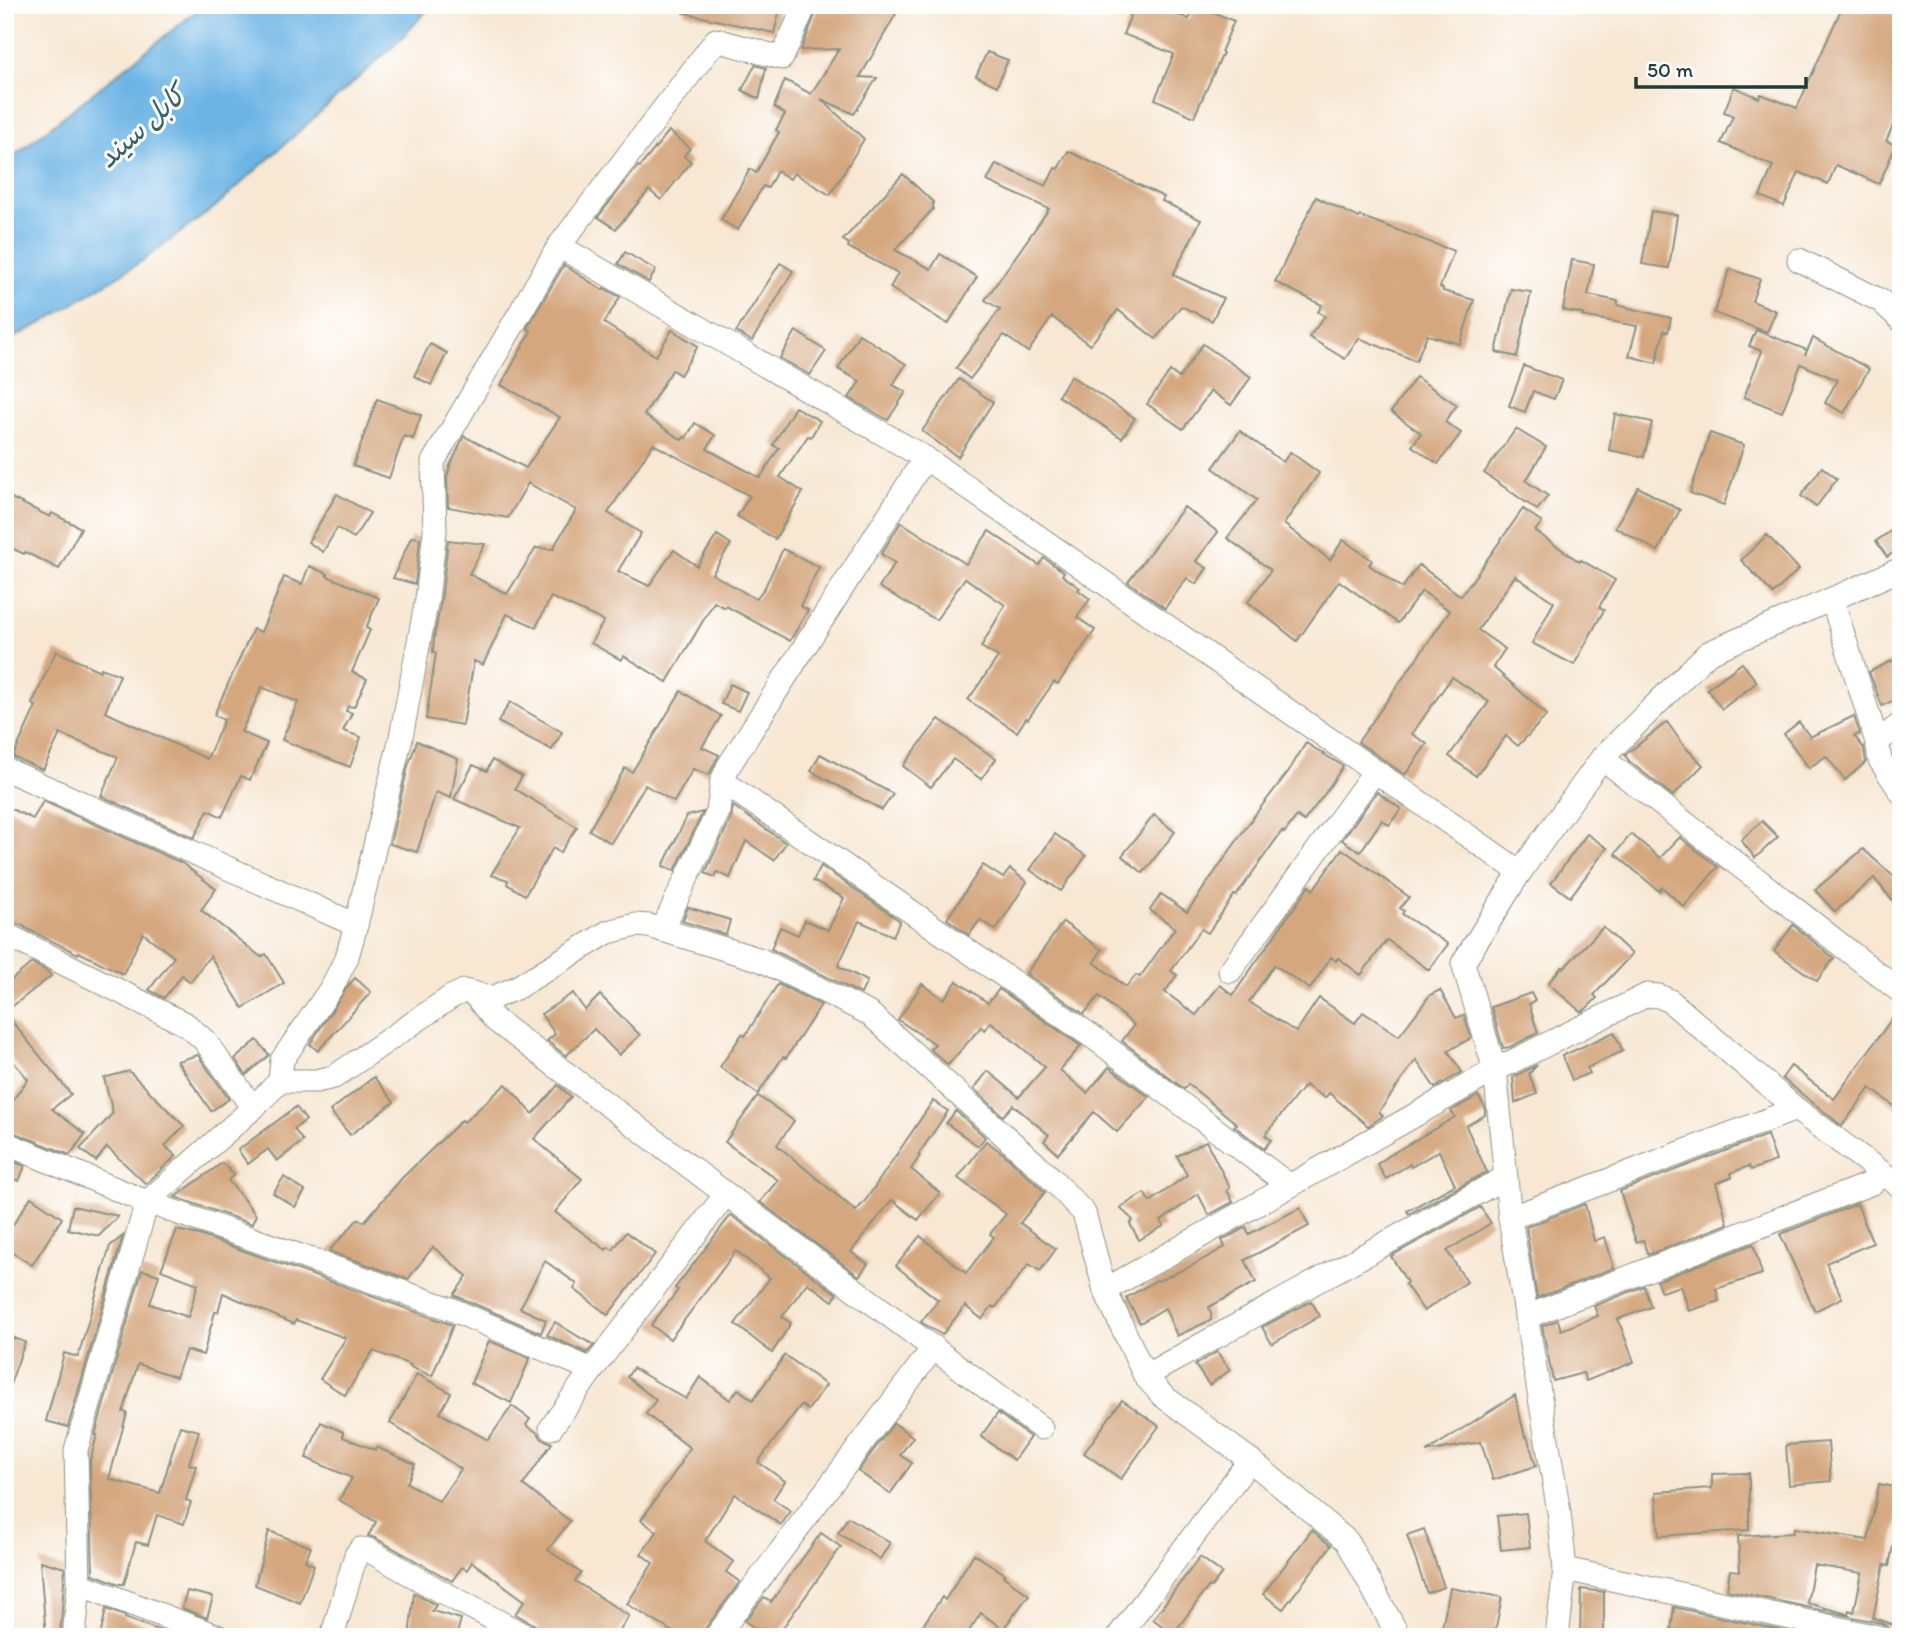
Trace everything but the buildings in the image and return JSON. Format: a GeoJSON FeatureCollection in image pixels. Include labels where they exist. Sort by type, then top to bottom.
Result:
{"type":"FeatureCollection","features":[{"type":"Feature","properties":{"kind":"street"},"geometry":{"type":"LineString","coordinates":[[74,1637],[79,1584],[76,1450],[147,1202],[280,1082],[282,1060],[332,987],[347,957],[401,737],[427,599],[436,531],[433,462],[559,246],[716,40],[782,58],[805,5]]}},
{"type":"Feature","properties":{"kind":"street"},"geometry":{"type":"LineString","coordinates":[[559,246],[925,458],[1520,872]]}},
{"type":"Feature","properties":{"kind":"street"},"geometry":{"type":"LineString","coordinates":[[1799,260],[1881,301],[1901,320]]}},
{"type":"Feature","properties":{"kind":"street"},"geometry":{"type":"LineString","coordinates":[[662,930],[718,812],[722,781],[728,767],[925,458]]}},
{"type":"Feature","properties":{"kind":"street"},"geometry":{"type":"LineString","coordinates":[[1557,1637],[1565,1569],[1559,1512],[1510,1218],[1495,1070],[1463,962],[1520,872],[1602,758],[1708,653],[1901,569]]}},
{"type":"Feature","properties":{"kind":"street"},"geometry":{"type":"LineString","coordinates":[[1832,598],[1881,760],[1901,792]]}},
{"type":"Feature","properties":{"kind":"street"},"geometry":{"type":"LineString","coordinates":[[1877,743],[1901,724]]}},
{"type":"Feature","properties":{"kind":"street"},"geometry":{"type":"LineString","coordinates":[[1602,758],[1901,992]]}},
{"type":"Feature","properties":{"kind":"street"},"geometry":{"type":"LineString","coordinates":[[5,769],[356,925]]}},
{"type":"Feature","properties":{"kind":"street"},"geometry":{"type":"LineString","coordinates":[[1230,971],[1375,771]]}},
{"type":"Feature","properties":{"kind":"street"},"geometry":{"type":"LineString","coordinates":[[722,781],[1097,1040],[1290,1186]]}},
{"type":"Feature","properties":{"kind":"street"},"geometry":{"type":"LineString","coordinates":[[280,1082],[316,1081],[334,1077],[451,997],[464,991],[492,999],[516,988],[608,932],[636,925],[649,926],[761,960],[870,1014],[1050,1177],[1084,1213],[1105,1290],[1145,1376],[1163,1396],[1250,1460],[1347,1541],[1399,1637]]}},
{"type":"Feature","properties":{"kind":"street"},"geometry":{"type":"LineString","coordinates":[[5,934],[187,1025],[205,1041],[253,1108]]}},
{"type":"Feature","properties":{"kind":"street"},"geometry":{"type":"LineString","coordinates":[[473,993],[495,1020],[1041,1428]]}},
{"type":"Feature","properties":{"kind":"street"},"geometry":{"type":"LineString","coordinates":[[1105,1290],[1495,1070],[1647,995],[1670,1001],[1796,1109],[1892,1180]]}},
{"type":"Feature","properties":{"kind":"street"},"geometry":{"type":"LineString","coordinates":[[1510,1218],[1796,1109]]}},
{"type":"Feature","properties":{"kind":"street"},"geometry":{"type":"LineString","coordinates":[[5,1143],[147,1202],[451,1309],[592,1370]]}},
{"type":"Feature","properties":{"kind":"street"},"geometry":{"type":"LineString","coordinates":[[1145,1376],[1506,1177]]}},
{"type":"Feature","properties":{"kind":"street"},"geometry":{"type":"LineString","coordinates":[[1526,1317],[1872,1184],[1892,1180]]}},
{"type":"Feature","properties":{"kind":"street"},"geometry":{"type":"LineString","coordinates":[[551,1428],[726,1194]]}},
{"type":"Feature","properties":{"kind":"street"},"geometry":{"type":"LineString","coordinates":[[716,1637],[934,1347]]}},
{"type":"Feature","properties":{"kind":"street"},"geometry":{"type":"LineString","coordinates":[[1118,1637],[1250,1460]]}},
{"type":"Feature","properties":{"kind":"street"},"geometry":{"type":"LineString","coordinates":[[332,1637],[356,1555],[362,1549],[368,1549],[440,1591],[528,1637]]}},
{"type":"Feature","properties":{"kind":"street"},"geometry":{"type":"LineString","coordinates":[[1565,1569],[1878,1637]]}},
{"type":"Feature","properties":{"kind":"street"},"geometry":{"type":"LineString","coordinates":[[79,1584],[219,1637]]}},
{"type":"Feature","properties":{"kind":"water","name":"کابل سيند"},"geometry":{"type":"Polygon","coordinates":[[[204,5],[432,5],[398,42],[215,207],[142,261],[46,321],[5,342],[5,163],[204,5]]]}}]}
